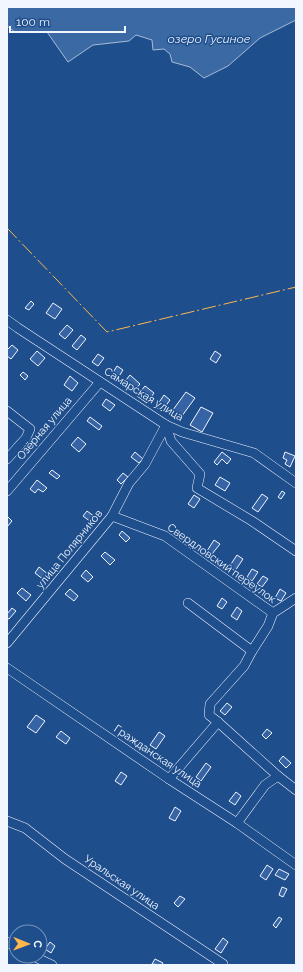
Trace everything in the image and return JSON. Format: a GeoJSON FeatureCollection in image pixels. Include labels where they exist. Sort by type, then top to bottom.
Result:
{"type":"FeatureCollection","features":[{"type":"Feature","properties":{"kind":"street","name":"Самарская улица"},"geometry":{"type":"LineString","coordinates":[[7,320],[166,425],[182,432],[254,453],[296,483]]}},
{"type":"Feature","properties":{"kind":"street","name":"Озёрная улица"},"geometry":{"type":"LineString","coordinates":[[7,491],[100,382]]}},
{"type":"Feature","properties":{"kind":"street"},"geometry":{"type":"LineString","coordinates":[[7,410],[30,429],[26,438],[7,459]]}},
{"type":"Feature","properties":{"kind":"street","name":"улица Полярников"},"geometry":{"type":"LineString","coordinates":[[7,643],[112,516],[129,483],[145,464],[166,425]]}},
{"type":"Feature","properties":{"kind":"street"},"geometry":{"type":"LineString","coordinates":[[166,425],[171,441],[200,474],[197,488],[252,521],[296,551]]}},
{"type":"Feature","properties":{"kind":"street","name":"Свердловский переулок"},"geometry":{"type":"LineString","coordinates":[[112,516],[165,536],[273,613]]}},
{"type":"Feature","properties":{"kind":"street"},"geometry":{"type":"LineString","coordinates":[[296,598],[273,613],[268,626],[244,666],[210,704],[209,715],[296,790]]}},
{"type":"Feature","properties":{"kind":"street"},"geometry":{"type":"LineString","coordinates":[[188,603],[252,651]]}},
{"type":"Feature","properties":{"kind":"street","name":"Гражданская улица"},"geometry":{"type":"LineString","coordinates":[[7,668],[296,864]]}},
{"type":"Feature","properties":{"kind":"street"},"geometry":{"type":"LineString","coordinates":[[169,779],[218,722]]}},
{"type":"Feature","properties":{"kind":"street"},"geometry":{"type":"LineString","coordinates":[[237,823],[265,785],[278,776]]}},
{"type":"Feature","properties":{"kind":"street","name":"Уральская улица"},"geometry":{"type":"LineString","coordinates":[[7,821],[25,828],[65,859],[223,964]]}},
{"type":"Feature","properties":{"kind":"water","name":"озеро Гусиное"},"geometry":{"type":"Polygon","coordinates":[[[7,7],[296,7],[296,20],[260,38],[228,66],[204,78],[190,67],[172,62],[170,54],[164,49],[153,50],[152,40],[136,35],[129,41],[93,45],[68,62],[47,32],[15,32],[7,26],[7,7]]]}},
{"type":"Feature","properties":{"kind":"building"},"geometry":{"type":"Polygon","coordinates":[[[31,301],[34,304],[29,310],[25,308],[31,301]]]}},
{"type":"Feature","properties":{"kind":"building"},"geometry":{"type":"Polygon","coordinates":[[[53,303],[62,309],[55,319],[46,313],[53,303]]]}},
{"type":"Feature","properties":{"kind":"building"},"geometry":{"type":"Polygon","coordinates":[[[67,325],[73,330],[65,339],[59,334],[67,325]]]}},
{"type":"Feature","properties":{"kind":"building"},"geometry":{"type":"Polygon","coordinates":[[[81,335],[86,339],[77,350],[72,346],[81,335]]]}},
{"type":"Feature","properties":{"kind":"building"},"geometry":{"type":"Polygon","coordinates":[[[12,345],[18,350],[11,359],[7,356],[7,350],[12,345]]]}},
{"type":"Feature","properties":{"kind":"building"},"geometry":{"type":"Polygon","coordinates":[[[37,351],[45,358],[38,366],[30,359],[37,351]]]}},
{"type":"Feature","properties":{"kind":"building"},"geometry":{"type":"Polygon","coordinates":[[[215,351],[221,355],[216,363],[210,359],[215,351]]]}},
{"type":"Feature","properties":{"kind":"building"},"geometry":{"type":"Polygon","coordinates":[[[98,354],[104,358],[98,366],[92,362],[98,354]]]}},
{"type":"Feature","properties":{"kind":"building"},"geometry":{"type":"Polygon","coordinates":[[[117,366],[123,370],[118,378],[112,374],[117,366]]]}},
{"type":"Feature","properties":{"kind":"building"},"geometry":{"type":"Polygon","coordinates":[[[23,372],[28,376],[25,380],[20,375],[23,372]]]}},
{"type":"Feature","properties":{"kind":"building"},"geometry":{"type":"Polygon","coordinates":[[[130,375],[140,384],[133,392],[125,385],[128,382],[126,380],[130,375]]]}},
{"type":"Feature","properties":{"kind":"building"},"geometry":{"type":"Polygon","coordinates":[[[70,376],[78,383],[72,391],[64,385],[70,376]]]}},
{"type":"Feature","properties":{"kind":"building"},"geometry":{"type":"Polygon","coordinates":[[[145,386],[154,393],[147,403],[137,396],[145,386]]]}},
{"type":"Feature","properties":{"kind":"building"},"geometry":{"type":"Polygon","coordinates":[[[186,392],[195,398],[179,420],[170,414],[186,392]]]}},
{"type":"Feature","properties":{"kind":"building"},"geometry":{"type":"Polygon","coordinates":[[[164,395],[170,400],[162,411],[156,407],[164,395]]]}},
{"type":"Feature","properties":{"kind":"building"},"geometry":{"type":"Polygon","coordinates":[[[106,399],[115,405],[110,411],[102,405],[106,399]]]}},
{"type":"Feature","properties":{"kind":"building"},"geometry":{"type":"Polygon","coordinates":[[[201,407],[213,413],[202,432],[190,425],[201,407]]]}},
{"type":"Feature","properties":{"kind":"building"},"geometry":{"type":"Polygon","coordinates":[[[90,417],[102,426],[99,430],[87,421],[90,417]]]}},
{"type":"Feature","properties":{"kind":"building"},"geometry":{"type":"Polygon","coordinates":[[[78,437],[86,444],[79,452],[71,445],[78,437]]]}},
{"type":"Feature","properties":{"kind":"building"},"geometry":{"type":"Polygon","coordinates":[[[135,452],[143,459],[139,463],[131,457],[135,452]]]}},
{"type":"Feature","properties":{"kind":"building"},"geometry":{"type":"Polygon","coordinates":[[[222,452],[231,459],[227,464],[222,459],[217,465],[214,462],[222,452]]]}},
{"type":"Feature","properties":{"kind":"building"},"geometry":{"type":"Polygon","coordinates":[[[285,452],[295,456],[290,467],[285,464],[287,460],[283,458],[285,452]]]}},
{"type":"Feature","properties":{"kind":"building"},"geometry":{"type":"Polygon","coordinates":[[[52,470],[60,476],[57,479],[49,473],[52,470]]]}},
{"type":"Feature","properties":{"kind":"building"},"geometry":{"type":"Polygon","coordinates":[[[123,473],[128,477],[121,484],[117,480],[123,473]]]}},
{"type":"Feature","properties":{"kind":"building"},"geometry":{"type":"Polygon","coordinates":[[[220,477],[230,483],[225,491],[215,485],[220,477]]]}},
{"type":"Feature","properties":{"kind":"building"},"geometry":{"type":"Polygon","coordinates":[[[37,480],[47,488],[43,492],[38,489],[35,493],[30,489],[37,480]]]}},
{"type":"Feature","properties":{"kind":"building"},"geometry":{"type":"Polygon","coordinates":[[[282,491],[285,493],[281,499],[278,497],[282,491]]]}},
{"type":"Feature","properties":{"kind":"building"},"geometry":{"type":"Polygon","coordinates":[[[262,494],[268,498],[258,512],[252,508],[262,494]]]}},
{"type":"Feature","properties":{"kind":"building"},"geometry":{"type":"Polygon","coordinates":[[[194,495],[200,499],[194,508],[188,504],[194,495]]]}},
{"type":"Feature","properties":{"kind":"building"},"geometry":{"type":"Polygon","coordinates":[[[87,511],[95,517],[91,522],[83,516],[87,511]]]}},
{"type":"Feature","properties":{"kind":"building"},"geometry":{"type":"Polygon","coordinates":[[[8,517],[12,521],[7,527],[7,518],[8,517]]]}},
{"type":"Feature","properties":{"kind":"building"},"geometry":{"type":"Polygon","coordinates":[[[122,531],[130,538],[126,542],[119,535],[122,531]]]}},
{"type":"Feature","properties":{"kind":"building"},"geometry":{"type":"Polygon","coordinates":[[[214,540],[220,544],[212,554],[207,551],[214,540]]]}},
{"type":"Feature","properties":{"kind":"building"},"geometry":{"type":"Polygon","coordinates":[[[105,552],[115,560],[110,565],[101,556],[105,552]]]}},
{"type":"Feature","properties":{"kind":"building"},"geometry":{"type":"Polygon","coordinates":[[[237,555],[243,559],[235,571],[229,567],[237,555]]]}},
{"type":"Feature","properties":{"kind":"building"},"geometry":{"type":"Polygon","coordinates":[[[39,567],[48,574],[44,580],[35,573],[39,567]]]}},
{"type":"Feature","properties":{"kind":"building"},"geometry":{"type":"Polygon","coordinates":[[[252,569],[258,572],[252,581],[247,577],[252,569]]]}},
{"type":"Feature","properties":{"kind":"building"},"geometry":{"type":"Polygon","coordinates":[[[86,570],[93,577],[88,582],[81,576],[86,570]]]}},
{"type":"Feature","properties":{"kind":"building"},"geometry":{"type":"Polygon","coordinates":[[[263,576],[268,579],[262,587],[257,584],[263,576]]]}},
{"type":"Feature","properties":{"kind":"building"},"geometry":{"type":"Polygon","coordinates":[[[22,588],[31,595],[26,601],[17,593],[22,588]]]}},
{"type":"Feature","properties":{"kind":"building"},"geometry":{"type":"Polygon","coordinates":[[[70,589],[78,596],[74,601],[65,594],[70,589]]]}},
{"type":"Feature","properties":{"kind":"building"},"geometry":{"type":"Polygon","coordinates":[[[280,589],[286,593],[281,601],[275,598],[280,589]]]}},
{"type":"Feature","properties":{"kind":"building"},"geometry":{"type":"Polygon","coordinates":[[[222,598],[227,602],[222,609],[217,606],[222,598]]]}},
{"type":"Feature","properties":{"kind":"building"},"geometry":{"type":"Polygon","coordinates":[[[237,607],[242,611],[237,620],[231,616],[237,607]]]}},
{"type":"Feature","properties":{"kind":"building"},"geometry":{"type":"Polygon","coordinates":[[[12,608],[16,611],[9,619],[7,618],[7,614],[12,608]]]}},
{"type":"Feature","properties":{"kind":"building"},"geometry":{"type":"Polygon","coordinates":[[[227,703],[232,707],[225,715],[220,711],[227,703]]]}},
{"type":"Feature","properties":{"kind":"building"},"geometry":{"type":"Polygon","coordinates":[[[36,715],[45,721],[36,733],[27,727],[36,715]]]}},
{"type":"Feature","properties":{"kind":"building"},"geometry":{"type":"Polygon","coordinates":[[[267,729],[272,733],[266,739],[262,735],[267,729]]]}},
{"type":"Feature","properties":{"kind":"building"},"geometry":{"type":"Polygon","coordinates":[[[61,731],[70,738],[66,744],[56,737],[61,731]]]}},
{"type":"Feature","properties":{"kind":"building"},"geometry":{"type":"Polygon","coordinates":[[[159,732],[165,736],[156,749],[150,745],[159,732]]]}},
{"type":"Feature","properties":{"kind":"building"},"geometry":{"type":"Polygon","coordinates":[[[283,756],[291,763],[286,768],[279,761],[283,756]]]}},
{"type":"Feature","properties":{"kind":"building"},"geometry":{"type":"Polygon","coordinates":[[[206,763],[211,767],[201,781],[196,777],[206,763]]]}},
{"type":"Feature","properties":{"kind":"building"},"geometry":{"type":"Polygon","coordinates":[[[121,772],[127,776],[121,785],[115,781],[121,772]]]}},
{"type":"Feature","properties":{"kind":"building"},"geometry":{"type":"Polygon","coordinates":[[[236,792],[241,796],[235,805],[229,801],[236,792]]]}},
{"type":"Feature","properties":{"kind":"building"},"geometry":{"type":"Polygon","coordinates":[[[175,807],[181,811],[175,821],[169,818],[175,807]]]}},
{"type":"Feature","properties":{"kind":"building"},"geometry":{"type":"Polygon","coordinates":[[[267,865],[273,869],[266,880],[260,876],[267,865]]]}},
{"type":"Feature","properties":{"kind":"building"},"geometry":{"type":"Polygon","coordinates":[[[279,869],[289,874],[285,880],[275,875],[279,869]]]}},
{"type":"Feature","properties":{"kind":"building"},"geometry":{"type":"Polygon","coordinates":[[[282,887],[287,889],[283,897],[279,895],[282,887]]]}},
{"type":"Feature","properties":{"kind":"building"},"geometry":{"type":"Polygon","coordinates":[[[180,896],[185,899],[178,907],[174,903],[180,896]]]}},
{"type":"Feature","properties":{"kind":"building"},"geometry":{"type":"Polygon","coordinates":[[[279,917],[282,919],[276,928],[273,925],[279,917]]]}},
{"type":"Feature","properties":{"kind":"building"},"geometry":{"type":"Polygon","coordinates":[[[223,938],[228,942],[221,953],[215,949],[223,938]]]}},
{"type":"Feature","properties":{"kind":"building"},"geometry":{"type":"Polygon","coordinates":[[[50,942],[55,946],[51,953],[48,951],[48,945],[50,942]]]}},
{"type":"Feature","properties":{"kind":"building"},"geometry":{"type":"Polygon","coordinates":[[[155,959],[163,963],[162,965],[152,964],[155,959]]]}},
{"type":"Feature","properties":{"kind":"power"},"geometry":{"type":"LineString","coordinates":[[7,228],[107,332],[296,287]]}}]}
